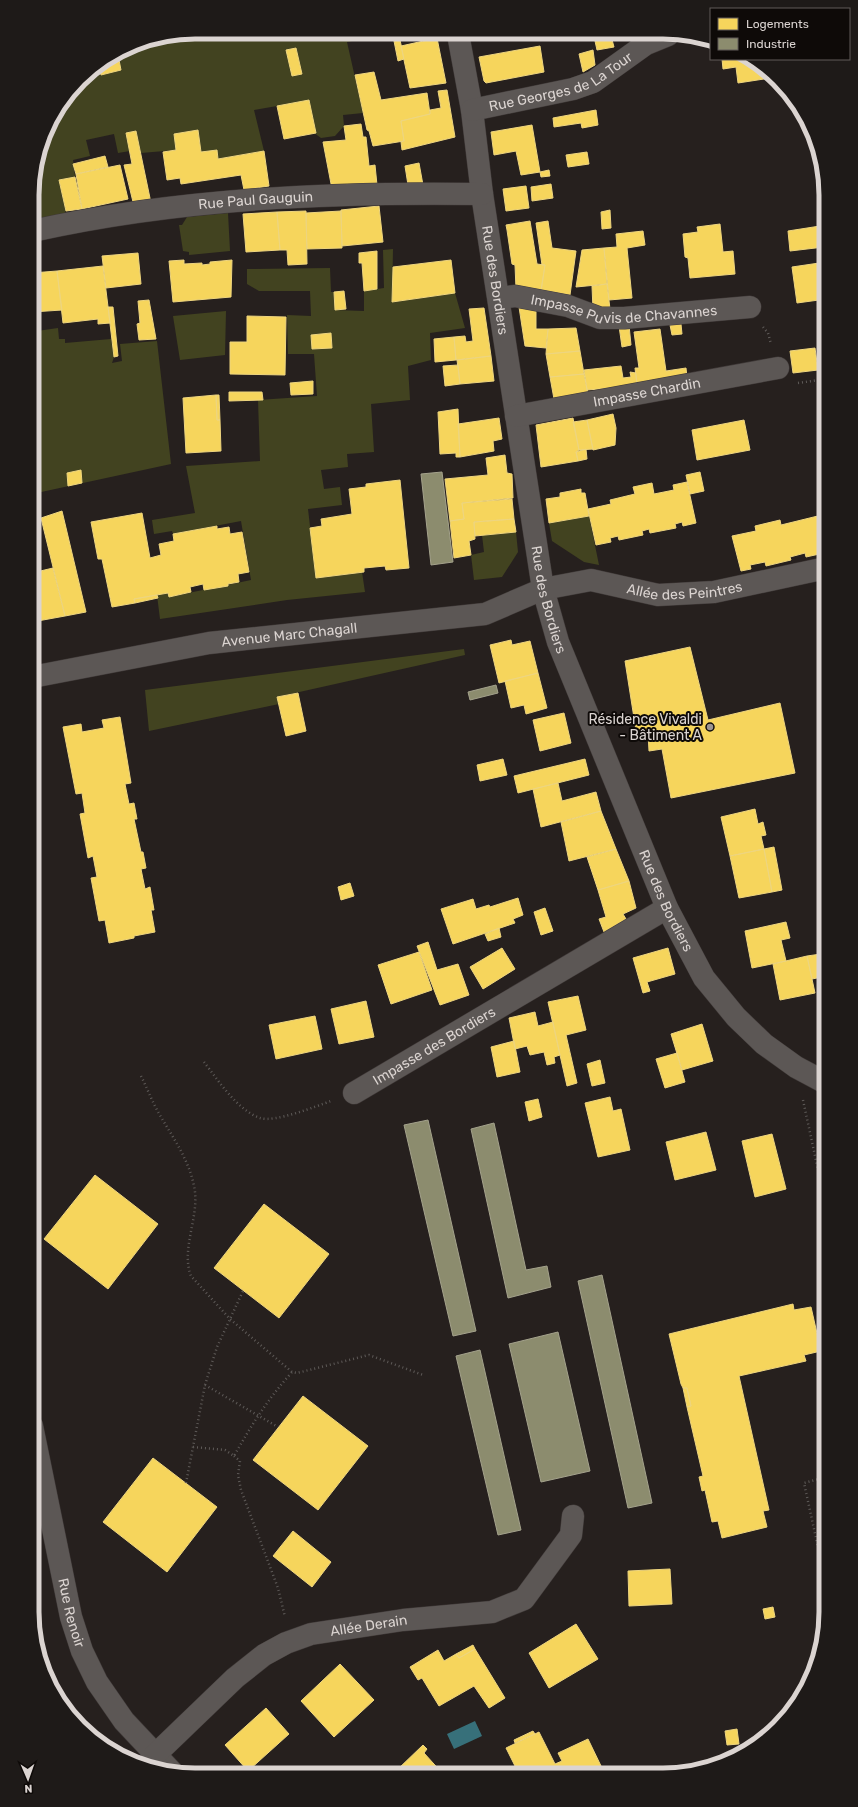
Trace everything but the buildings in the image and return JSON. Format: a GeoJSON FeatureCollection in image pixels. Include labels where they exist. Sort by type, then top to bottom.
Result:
{"type":"FeatureCollection","features":[{"type":"Feature","properties":{"kind":"street","name":"Rue des Bordiers"},"geometry":{"type":"LineString","coordinates":[[459,39],[472,110],[482,194],[543,589],[558,642],[667,908],[704,978],[736,1017],[764,1044],[796,1067],[819,1079]]}},
{"type":"Feature","properties":{"kind":"street","name":"Rue Georges de La Tour"},"geometry":{"type":"LineString","coordinates":[[472,110],[573,89],[593,82],[646,44],[658,39]]}},
{"type":"Feature","properties":{"kind":"street","name":"Rue Paul Gauguin"},"geometry":{"type":"LineString","coordinates":[[39,230],[122,213],[306,196],[386,193],[482,194]]}},
{"type":"Feature","properties":{"kind":"street","name":"Impasse Puvis de Chavannes"},"geometry":{"type":"LineString","coordinates":[[499,298],[515,296],[568,306],[600,318],[624,318],[750,307]]}},
{"type":"Feature","properties":{"kind":"street","name":"Impasse Chardin"},"geometry":{"type":"LineString","coordinates":[[516,416],[778,368]]}},
{"type":"Feature","properties":{"kind":"street","name":"Allée des Peintres"},"geometry":{"type":"LineString","coordinates":[[543,589],[591,580],[658,595],[714,592],[819,570]]}},
{"type":"Feature","properties":{"kind":"street","name":"Avenue Marc Chagall"},"geometry":{"type":"LineString","coordinates":[[39,676],[209,643],[485,614],[543,589]]}},
{"type":"Feature","properties":{"kind":"street","name":"Impasse des Bordiers"},"geometry":{"type":"LineString","coordinates":[[354,1093],[667,908]]}},
{"type":"Feature","properties":{"kind":"street","name":"Rue Renoir"},"geometry":{"type":"LineString","coordinates":[[39,1460],[71,1617],[82,1651],[97,1682],[124,1721],[165,1765]]}},
{"type":"Feature","properties":{"kind":"street","name":"Allée Derain"},"geometry":{"type":"LineString","coordinates":[[155,1755],[235,1678],[264,1655],[286,1643],[310,1634],[403,1620],[492,1612],[524,1599],[571,1535],[573,1516]]}},
{"type":"Feature","properties":{"kind":"path"},"geometry":{"type":"LineString","coordinates":[[204,1062],[238,1104],[261,1118],[294,1114],[354,1093]]}},
{"type":"Feature","properties":{"kind":"path"},"geometry":{"type":"LineString","coordinates":[[796,1067],[819,1174]]}},
{"type":"Feature","properties":{"kind":"path"},"geometry":{"type":"LineString","coordinates":[[142,1076],[155,1106],[183,1153],[193,1179],[195,1213],[188,1256],[191,1276],[230,1319],[292,1372],[303,1373],[369,1355],[422,1375]]}},
{"type":"Feature","properties":{"kind":"path"},"geometry":{"type":"LineString","coordinates":[[186,1483],[205,1385],[217,1347],[244,1291]]}},
{"type":"Feature","properties":{"kind":"path"},"geometry":{"type":"LineString","coordinates":[[234,1456],[257,1415],[292,1372]]}},
{"type":"Feature","properties":{"kind":"path"},"geometry":{"type":"LineString","coordinates":[[205,1385],[278,1427]]}},
{"type":"Feature","properties":{"kind":"path"},"geometry":{"type":"LineString","coordinates":[[193,1448],[225,1450],[240,1461],[238,1475],[241,1490],[278,1588],[286,1621],[286,1643]]}},
{"type":"Feature","properties":{"kind":"path"},"geometry":{"type":"LineString","coordinates":[[819,1478],[804,1483],[819,1552]]}},
{"type":"Feature","properties":{"kind":"green space"},"geometry":{"type":"Polygon","coordinates":[[[363,39],[347,42],[363,113],[343,115],[344,126],[335,136],[321,138],[277,106],[254,110],[264,151],[218,159],[201,152],[198,130],[174,134],[176,150],[141,153],[136,131],[126,133],[130,151],[118,153],[114,134],[86,140],[90,156],[73,160],[75,177],[59,180],[66,211],[62,217],[39,223],[40,175],[47,145],[55,126],[71,100],[100,71],[101,75],[121,70],[118,59],[145,47],[175,40],[363,39]]]}},
{"type":"Feature","properties":{"kind":"green space"},"geometry":{"type":"Polygon","coordinates":[[[228,213],[230,251],[189,255],[189,252],[183,251],[179,225],[182,225],[187,217],[228,213]]]}},
{"type":"Feature","properties":{"kind":"green space"},"geometry":{"type":"Polygon","coordinates":[[[393,249],[392,302],[455,293],[465,328],[430,333],[431,360],[408,366],[410,400],[371,404],[374,452],[347,454],[348,467],[321,470],[324,489],[340,487],[342,505],[308,509],[316,578],[362,572],[365,592],[287,600],[160,619],[157,595],[168,593],[169,597],[251,580],[241,521],[173,534],[172,531],[154,534],[152,520],[195,513],[186,466],[260,461],[258,400],[317,396],[314,354],[288,354],[287,315],[311,316],[310,291],[259,291],[247,284],[247,269],[330,268],[331,292],[334,292],[335,310],[364,311],[364,291],[384,288],[383,250],[393,249]],[[331,333],[311,335],[312,349],[332,348],[331,333]]]}},
{"type":"Feature","properties":{"kind":"green space"},"geometry":{"type":"Polygon","coordinates":[[[226,311],[225,355],[180,360],[173,316],[226,311]]]}},
{"type":"Feature","properties":{"kind":"green space"},"geometry":{"type":"Polygon","coordinates":[[[58,328],[59,339],[65,339],[65,343],[111,339],[114,357],[112,363],[122,361],[120,344],[157,341],[171,464],[39,492],[39,331],[58,328]]]}},
{"type":"Feature","properties":{"kind":"green space"},"geometry":{"type":"Polygon","coordinates":[[[589,516],[599,565],[584,562],[552,541],[549,523],[589,516]]]}},
{"type":"Feature","properties":{"kind":"green space"},"geometry":{"type":"Polygon","coordinates":[[[516,532],[518,552],[502,577],[474,580],[471,555],[484,552],[482,535],[516,532]]]}},
{"type":"Feature","properties":{"kind":"green space"},"geometry":{"type":"Polygon","coordinates":[[[464,649],[465,655],[277,697],[279,704],[149,731],[145,690],[464,649]]]}},
{"type":"Feature","properties":{"kind":"water"},"geometry":{"type":"Polygon","coordinates":[[[475,1721],[482,1736],[454,1749],[447,1734],[475,1721]]]}},
{"type":"Feature","properties":{"kind":"place","name":"Résidence Vivaldi - Bâtiment A"},"geometry":{"type":"Point","coordinates":[710,727]}}]}
